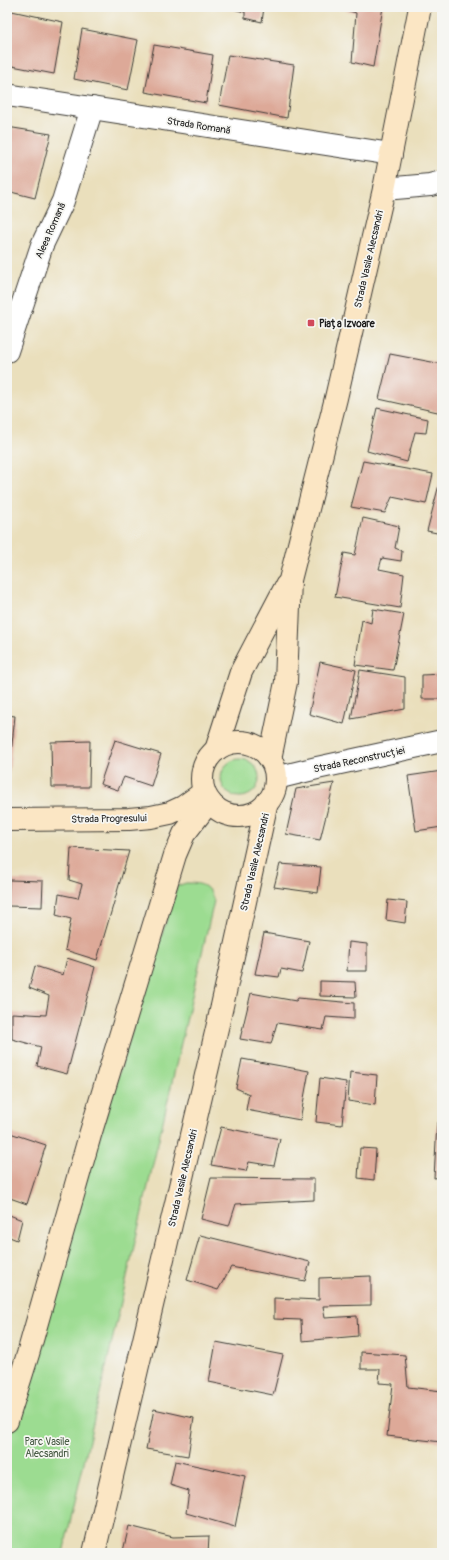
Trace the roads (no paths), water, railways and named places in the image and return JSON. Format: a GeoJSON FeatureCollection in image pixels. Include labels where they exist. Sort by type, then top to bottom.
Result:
{"type":"FeatureCollection","features":[{"type":"Feature","properties":{"kind":"street","name":"Strada Vasile Alecsandri"},"geometry":{"type":"LineString","coordinates":[[273,769],[286,682],[290,580],[336,398],[384,189],[420,7]]}},
{"type":"Feature","properties":{"kind":"street","name":"Strada Romană"},"geometry":{"type":"LineString","coordinates":[[7,95],[391,154]]}},
{"type":"Feature","properties":{"kind":"street","name":"Aleea Romană"},"geometry":{"type":"LineString","coordinates":[[7,351],[42,245],[63,201],[92,108]]}},
{"type":"Feature","properties":{"kind":"street"},"geometry":{"type":"LineString","coordinates":[[384,189],[430,185],[442,182]]}},
{"type":"Feature","properties":{"kind":"street","name":"Strada Vasile Alecsandri"},"geometry":{"type":"LineString","coordinates":[[216,750],[241,672],[290,580]]}},
{"type":"Feature","properties":{"kind":"street","name":"Strada Reconstrucției"},"geometry":{"type":"LineString","coordinates":[[273,769],[317,768],[442,741]]}},
{"type":"Feature","properties":{"kind":"street"},"geometry":{"type":"LineString","coordinates":[[238,742],[251,744],[262,750],[273,769],[275,787],[272,795],[268,802],[259,810],[249,815],[238,816],[227,814],[217,809],[206,796],[201,780],[203,769],[208,759],[216,750],[226,744],[238,742]]}},
{"type":"Feature","properties":{"kind":"street"},"geometry":{"type":"LineString","coordinates":[[7,1421],[90,1136],[175,855],[184,834],[206,796]]}},
{"type":"Feature","properties":{"kind":"street","name":"Strada Progresului"},"geometry":{"type":"LineString","coordinates":[[7,820],[129,819],[151,817],[170,813],[206,796]]}},
{"type":"Feature","properties":{"kind":"street","name":"Strada Vasile Alecsandri"},"geometry":{"type":"LineString","coordinates":[[94,1553],[218,1024],[268,802]]}},
{"type":"Feature","properties":{"kind":"place","name":"Piața Izvoare"},"geometry":{"type":"Point","coordinates":[311,323]}},
{"type":"Feature","properties":{"kind":"park label","name":"Parc Vasile Alecsandri"},"geometry":{"type":"Point","coordinates":[47,1446]}}]}
